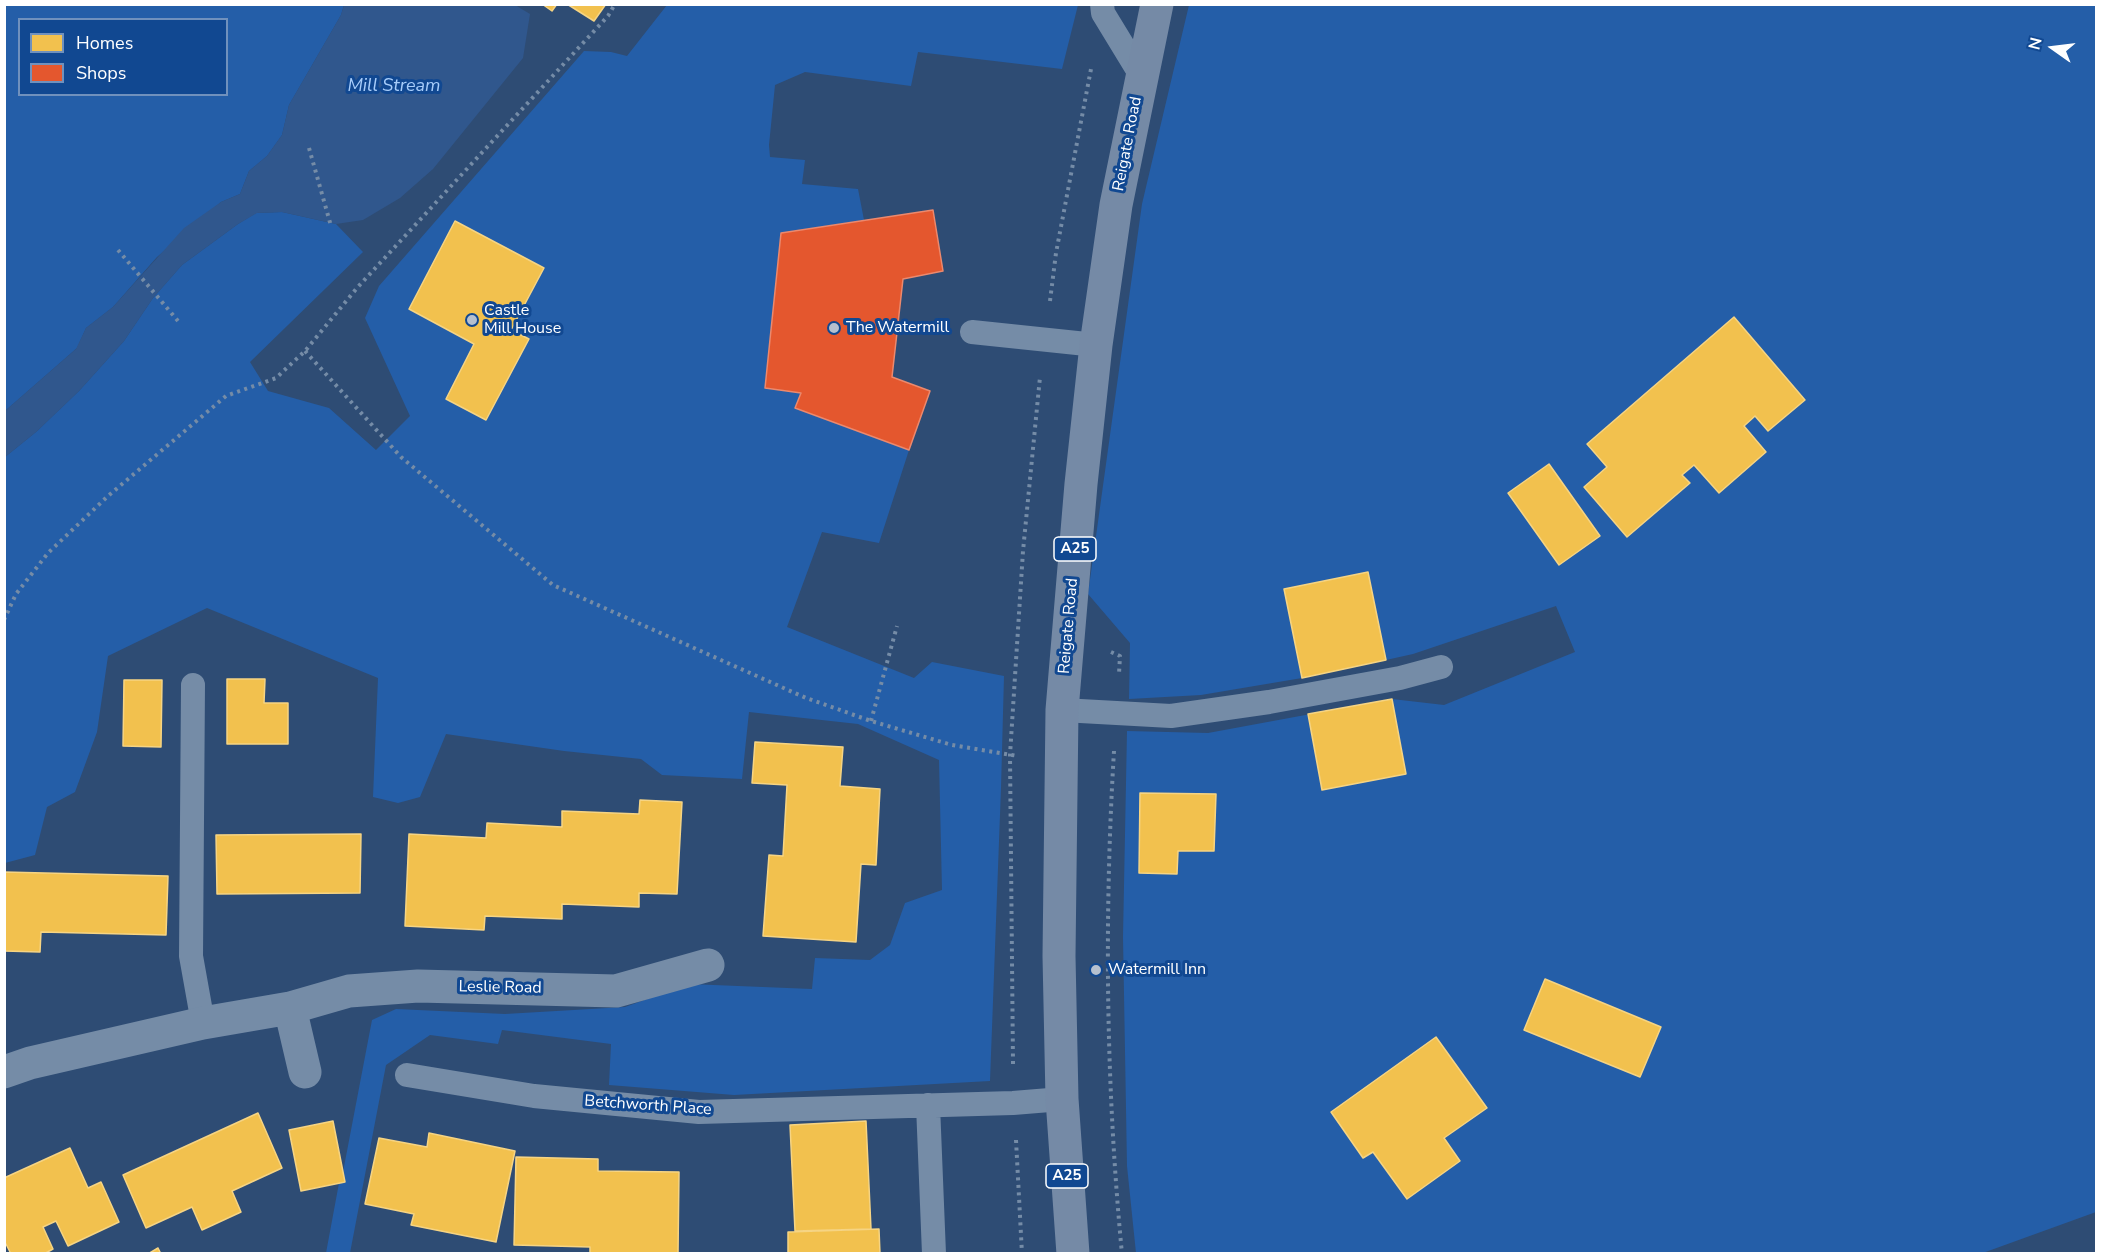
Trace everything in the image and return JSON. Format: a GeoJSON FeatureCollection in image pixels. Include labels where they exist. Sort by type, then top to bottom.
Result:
{"type":"FeatureCollection","features":[{"type":"Feature","properties":{"kind":"main road","name":"Reigate Road"},"geometry":{"type":"LineString","coordinates":[[1073,1254],[1062,1099],[1059,956],[1062,710],[1081,484],[1096,345],[1116,205],[1157,4]]}},
{"type":"Feature","properties":{"kind":"street","name":"Leslie Road"},"geometry":{"type":"LineString","coordinates":[[4,1072],[30,1063],[202,1023],[290,1008],[349,991],[418,986],[616,991],[708,965]]}},
{"type":"Feature","properties":{"kind":"street"},"geometry":{"type":"LineString","coordinates":[[290,1008],[305,1071]]}},
{"type":"Feature","properties":{"kind":"lane"},"geometry":{"type":"LineString","coordinates":[[1102,4],[1103,13],[1142,77]]}},
{"type":"Feature","properties":{"kind":"lane"},"geometry":{"type":"LineString","coordinates":[[972,332],[1096,345]]}},
{"type":"Feature","properties":{"kind":"lane"},"geometry":{"type":"LineString","coordinates":[[1062,710],[1171,716],[1291,698],[1400,678],[1441,667]]}},
{"type":"Feature","properties":{"kind":"lane"},"geometry":{"type":"LineString","coordinates":[[193,685],[191,956],[202,1023]]}},
{"type":"Feature","properties":{"kind":"lane","name":"Betchworth Place"},"geometry":{"type":"LineString","coordinates":[[407,1075],[534,1096],[699,1112],[1013,1103],[1062,1099]]}},
{"type":"Feature","properties":{"kind":"lane"},"geometry":{"type":"LineString","coordinates":[[928,1105],[934,1254]]}},
{"type":"Feature","properties":{"kind":"path"},"geometry":{"type":"LineString","coordinates":[[4,620],[16,594],[48,554],[108,496],[226,396],[276,378],[305,351],[357,288],[608,16],[615,4]]}},
{"type":"Feature","properties":{"kind":"path"},"geometry":{"type":"LineString","coordinates":[[309,148],[331,226]]}},
{"type":"Feature","properties":{"kind":"path"},"geometry":{"type":"LineString","coordinates":[[118,250],[178,321]]}},
{"type":"Feature","properties":{"kind":"path"},"geometry":{"type":"LineString","coordinates":[[305,351],[401,457],[553,585],[806,698],[871,721],[952,745],[1010,755],[1061,757]]}},
{"type":"Feature","properties":{"kind":"path"},"geometry":{"type":"LineString","coordinates":[[871,721],[897,626]]}},
{"type":"Feature","properties":{"kind":"path"},"geometry":{"type":"LineString","coordinates":[[1068,636],[1120,656],[1113,777],[1108,967],[1113,1160],[1122,1254]]}},
{"type":"Feature","properties":{"kind":"path"},"geometry":{"type":"LineString","coordinates":[[1010,755],[1013,1103],[1022,1254]]}},
{"type":"Feature","properties":{"kind":"shaded area"},"geometry":{"type":"Polygon","coordinates":[[[4,5],[344,5],[341,15],[289,105],[282,135],[267,156],[249,171],[240,194],[221,202],[157,257],[113,307],[86,328],[77,348],[5,411],[4,5]]]}},
{"type":"Feature","properties":{"kind":"shaded area"},"geometry":{"type":"Polygon","coordinates":[[[667,5],[1078,5],[1062,69],[918,52],[911,86],[805,72],[775,85],[769,145],[770,157],[805,160],[802,184],[858,189],[864,220],[781,233],[765,388],[801,393],[796,408],[909,450],[879,543],[822,532],[787,627],[914,678],[932,662],[1004,676],[990,1081],[734,1095],[609,1085],[611,1044],[502,1030],[498,1044],[430,1035],[386,1065],[350,1253],[326,1253],[339,1183],[345,1182],[343,1172],[372,1020],[396,1009],[505,1014],[625,1007],[689,984],[812,989],[815,958],[870,960],[890,945],[905,903],[942,890],[939,760],[858,724],[749,712],[742,779],[662,775],[641,759],[564,751],[446,734],[420,797],[398,803],[373,797],[378,678],[207,608],[108,656],[97,732],[75,792],[47,807],[35,855],[5,863],[5,457],[36,432],[79,391],[124,341],[153,298],[182,265],[256,213],[282,212],[336,224],[363,252],[250,362],[268,391],[329,408],[376,450],[410,416],[365,318],[379,286],[584,51],[611,52],[627,56],[667,5]]]}},
{"type":"Feature","properties":{"kind":"shaded area"},"geometry":{"type":"Polygon","coordinates":[[[1189,5],[2096,5],[2096,1212],[1980,1254],[1136,1253],[1127,1166],[1123,937],[1127,731],[1208,733],[1392,699],[1444,705],[1575,652],[1556,606],[1413,654],[1386,660],[1302,678],[1201,695],[1129,699],[1130,643],[1088,594],[1142,204],[1189,5]]]}},
{"type":"Feature","properties":{"kind":"water","name":"Mill Stream"},"geometry":{"type":"Polygon","coordinates":[[[344,5],[515,5],[530,14],[523,58],[433,169],[400,198],[363,220],[336,224],[282,212],[257,213],[182,265],[153,298],[124,341],[79,391],[36,432],[5,457],[5,411],[76,349],[86,328],[113,307],[184,228],[221,202],[240,194],[249,171],[267,156],[282,135],[289,105],[341,15],[344,5]]]}},
{"type":"Feature","properties":{"kind":"building: Homes"},"geometry":{"type":"Polygon","coordinates":[[[542,4],[557,4],[552,11],[542,4]]]}},
{"type":"Feature","properties":{"kind":"building: Homes"},"geometry":{"type":"Polygon","coordinates":[[[567,4],[606,4],[594,21],[567,4]]]}},
{"type":"Feature","properties":{"kind":"building: Homes","name":"Castle Mill House"},"geometry":{"type":"Polygon","coordinates":[[[455,221],[544,268],[511,330],[529,339],[486,420],[446,399],[474,344],[409,309],[455,221]]]}},
{"type":"Feature","properties":{"kind":"building: Homes"},"geometry":{"type":"Polygon","coordinates":[[[1734,317],[1805,400],[1768,431],[1755,416],[1744,426],[1766,452],[1719,493],[1694,465],[1682,475],[1690,483],[1627,537],[1584,487],[1607,467],[1587,444],[1734,317]]]}},
{"type":"Feature","properties":{"kind":"building: Homes"},"geometry":{"type":"Polygon","coordinates":[[[1549,464],[1600,536],[1559,565],[1508,493],[1549,464]]]}},
{"type":"Feature","properties":{"kind":"building: Homes"},"geometry":{"type":"Polygon","coordinates":[[[1368,572],[1386,660],[1302,678],[1284,589],[1368,572]]]}},
{"type":"Feature","properties":{"kind":"building: Homes"},"geometry":{"type":"Polygon","coordinates":[[[227,679],[265,679],[264,703],[288,703],[288,744],[227,744],[227,679]]]}},
{"type":"Feature","properties":{"kind":"building: Homes"},"geometry":{"type":"Polygon","coordinates":[[[124,680],[162,680],[161,747],[123,746],[124,680]]]}},
{"type":"Feature","properties":{"kind":"building: Homes"},"geometry":{"type":"Polygon","coordinates":[[[1392,699],[1406,774],[1322,790],[1308,714],[1392,699]]]}},
{"type":"Feature","properties":{"kind":"building: Homes"},"geometry":{"type":"Polygon","coordinates":[[[755,742],[843,747],[840,786],[880,789],[876,865],[861,864],[856,942],[763,936],[769,855],[783,856],[787,785],[752,783],[755,742]]]}},
{"type":"Feature","properties":{"kind":"building: Homes"},"geometry":{"type":"Polygon","coordinates":[[[1140,793],[1216,794],[1214,851],[1178,851],[1177,874],[1139,873],[1140,793]]]}},
{"type":"Feature","properties":{"kind":"building: Homes"},"geometry":{"type":"Polygon","coordinates":[[[640,800],[682,802],[677,894],[639,893],[639,907],[562,904],[562,919],[485,916],[484,930],[405,926],[409,834],[486,838],[487,823],[562,827],[562,811],[639,814],[640,800]]]}},
{"type":"Feature","properties":{"kind":"building: Homes"},"geometry":{"type":"Polygon","coordinates":[[[361,834],[360,893],[217,894],[216,835],[361,834]]]}},
{"type":"Feature","properties":{"kind":"building: Homes"},"geometry":{"type":"Polygon","coordinates":[[[4,872],[168,876],[166,935],[41,932],[40,952],[4,951],[4,872]]]}},
{"type":"Feature","properties":{"kind":"building: Homes"},"geometry":{"type":"Polygon","coordinates":[[[1545,979],[1661,1027],[1640,1077],[1524,1030],[1545,979]]]}},
{"type":"Feature","properties":{"kind":"building: Homes"},"geometry":{"type":"Polygon","coordinates":[[[1436,1037],[1487,1108],[1444,1138],[1460,1161],[1407,1199],[1373,1152],[1363,1158],[1331,1112],[1436,1037]]]}},
{"type":"Feature","properties":{"kind":"building: Homes"},"geometry":{"type":"Polygon","coordinates":[[[258,1113],[282,1168],[232,1191],[241,1212],[202,1230],[192,1207],[146,1228],[123,1175],[258,1113]]]}},
{"type":"Feature","properties":{"kind":"building: Homes"},"geometry":{"type":"Polygon","coordinates":[[[333,1121],[345,1182],[301,1191],[289,1130],[333,1121]]]}},
{"type":"Feature","properties":{"kind":"building: Homes"},"geometry":{"type":"Polygon","coordinates":[[[866,1121],[871,1229],[795,1231],[790,1125],[866,1121]]]}},
{"type":"Feature","properties":{"kind":"building: Homes"},"geometry":{"type":"Polygon","coordinates":[[[429,1133],[515,1151],[496,1242],[411,1225],[414,1214],[365,1204],[379,1138],[427,1147],[429,1133]]]}},
{"type":"Feature","properties":{"kind":"building: Homes"},"geometry":{"type":"Polygon","coordinates":[[[70,1148],[88,1188],[101,1182],[119,1222],[68,1246],[56,1221],[43,1227],[53,1249],[44,1254],[11,1254],[6,1244],[4,1245],[4,1178],[70,1148]]]}},
{"type":"Feature","properties":{"kind":"building: Homes"},"geometry":{"type":"Polygon","coordinates":[[[516,1157],[598,1159],[598,1171],[679,1172],[678,1254],[590,1254],[590,1247],[514,1245],[516,1157]]]}},
{"type":"Feature","properties":{"kind":"building: Homes"},"geometry":{"type":"Polygon","coordinates":[[[879,1229],[880,1254],[788,1254],[788,1232],[879,1229]]]}},
{"type":"Feature","properties":{"kind":"building: Homes"},"geometry":{"type":"Polygon","coordinates":[[[158,1248],[161,1254],[148,1254],[158,1248]]]}},
{"type":"Feature","properties":{"kind":"building: Shops","name":"The Watermill"},"geometry":{"type":"Polygon","coordinates":[[[933,210],[943,271],[903,279],[892,377],[930,391],[909,450],[795,408],[801,393],[765,388],[781,233],[933,210]]]}},
{"type":"Feature","properties":{"kind":"place","name":"Castle Mill House"},"geometry":{"type":"Point","coordinates":[472,320]}},
{"type":"Feature","properties":{"kind":"place","name":"The Watermill"},"geometry":{"type":"Point","coordinates":[834,328]}},
{"type":"Feature","properties":{"kind":"place","name":"Watermill Inn"},"geometry":{"type":"Point","coordinates":[1096,970]}}]}
